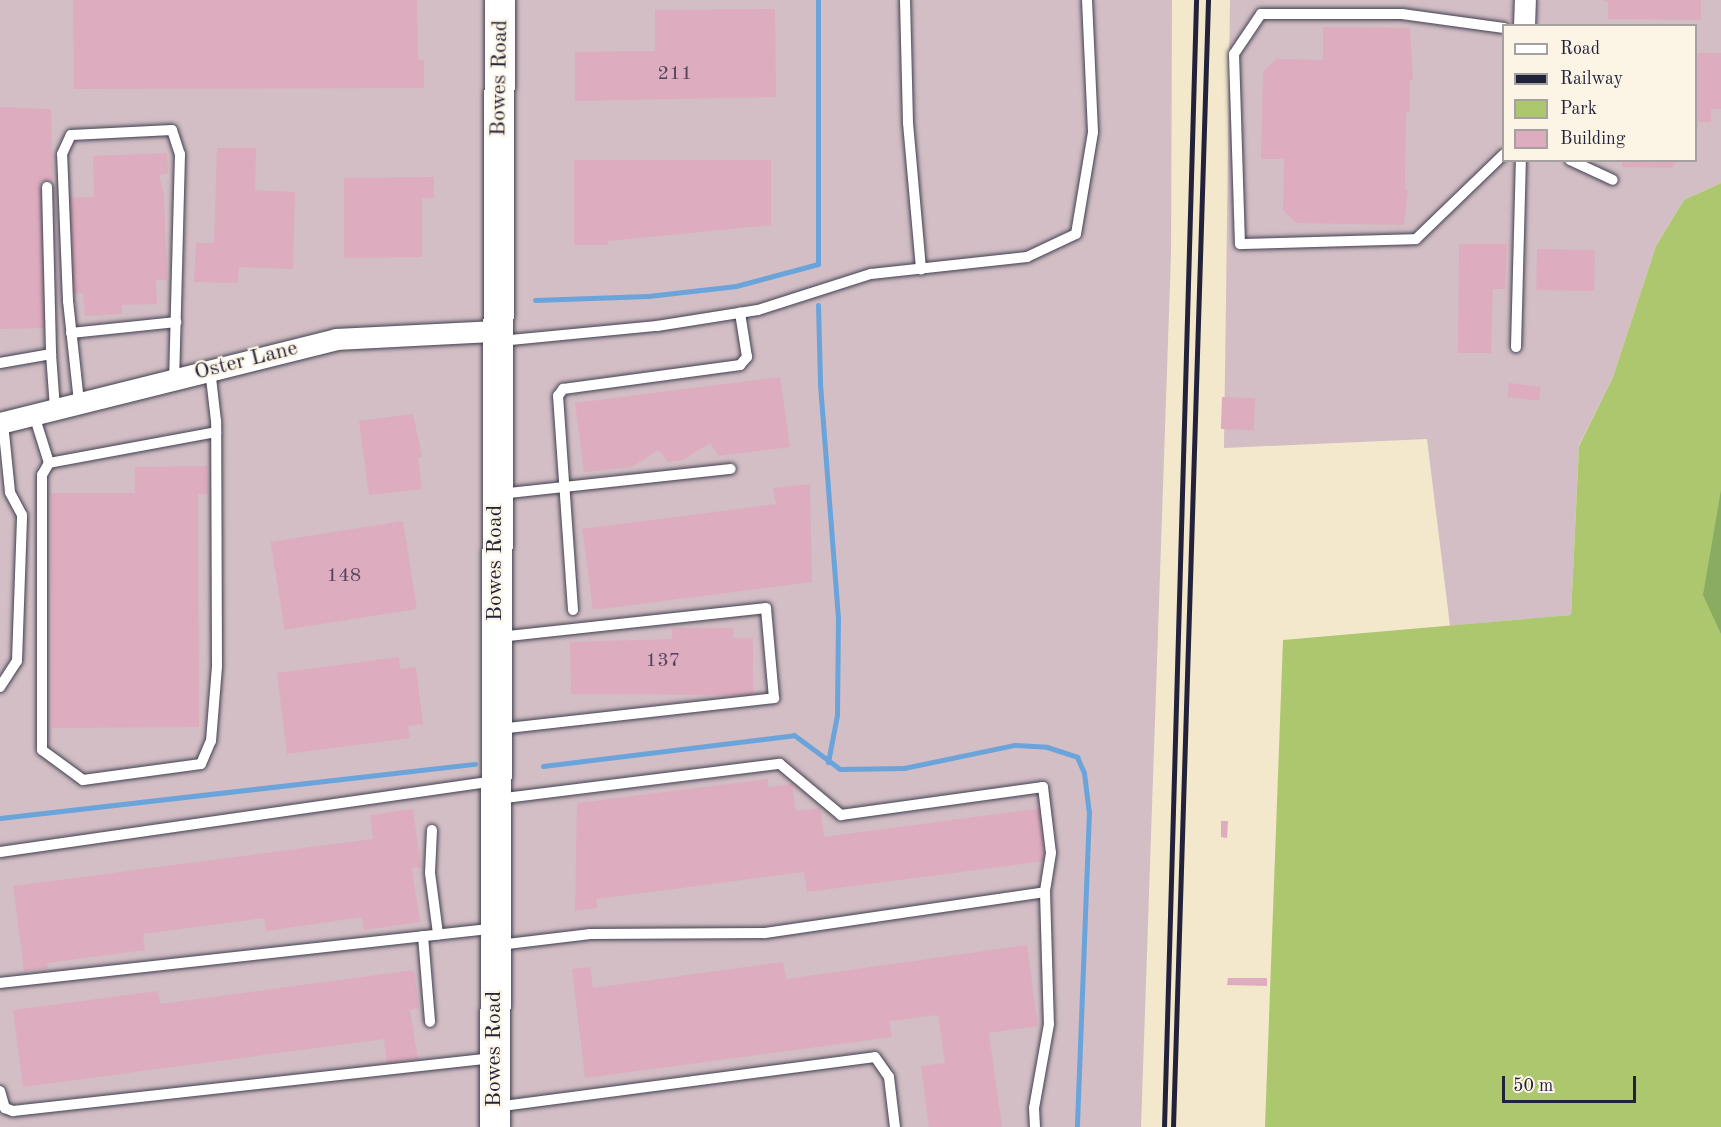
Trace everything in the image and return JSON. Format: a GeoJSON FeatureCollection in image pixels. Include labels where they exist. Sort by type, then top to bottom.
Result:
{"type":"FeatureCollection","features":[{"type":"Feature","properties":{"kind":"street","name":"Bowes Road"},"geometry":{"type":"LineString","coordinates":[[495,1117],[496,336],[501,0]]}},
{"type":"Feature","properties":{"kind":"street"},"geometry":{"type":"LineString","coordinates":[[1524,24],[1525,0]]}},
{"type":"Feature","properties":{"kind":"street","name":"Oster Lane"},"geometry":{"type":"LineString","coordinates":[[2,423],[336,339],[496,336]]}},
{"type":"Feature","properties":{"kind":"lane"},"geometry":{"type":"LineString","coordinates":[[905,0],[908,123],[921,269]]}},
{"type":"Feature","properties":{"kind":"lane"},"geometry":{"type":"LineString","coordinates":[[496,336],[657,326],[740,313],[871,274],[1027,257],[1076,234],[1093,132],[1087,0]]}},
{"type":"Feature","properties":{"kind":"lane"},"geometry":{"type":"LineString","coordinates":[[1502,28],[1402,14],[1261,14],[1233,54],[1240,244],[1416,239],[1502,155]]}},
{"type":"Feature","properties":{"kind":"lane"},"geometry":{"type":"LineString","coordinates":[[80,402],[71,333],[62,154],[71,135],[172,130],[180,154],[174,378]]}},
{"type":"Feature","properties":{"kind":"lane"},"geometry":{"type":"LineString","coordinates":[[1516,347],[1521,162]]}},
{"type":"Feature","properties":{"kind":"lane"},"geometry":{"type":"LineString","coordinates":[[1574,162],[1613,180]]}},
{"type":"Feature","properties":{"kind":"lane"},"geometry":{"type":"LineString","coordinates":[[47,187],[51,354],[55,409]]}},
{"type":"Feature","properties":{"kind":"lane"},"geometry":{"type":"LineString","coordinates":[[573,610],[561,487],[556,404],[563,389],[740,365],[747,357],[740,313]]}},
{"type":"Feature","properties":{"kind":"lane"},"geometry":{"type":"LineString","coordinates":[[71,333],[176,322]]}},
{"type":"Feature","properties":{"kind":"lane"},"geometry":{"type":"LineString","coordinates":[[0,363],[51,354]]}},
{"type":"Feature","properties":{"kind":"lane"},"geometry":{"type":"LineString","coordinates":[[34,415],[49,462],[42,475],[42,750],[82,780],[201,764],[211,741],[217,666],[216,432],[210,369]]}},
{"type":"Feature","properties":{"kind":"lane"},"geometry":{"type":"LineString","coordinates":[[0,687],[17,661],[22,515],[5,492],[2,423]]}},
{"type":"Feature","properties":{"kind":"lane"},"geometry":{"type":"LineString","coordinates":[[49,462],[216,432]]}},
{"type":"Feature","properties":{"kind":"lane"},"geometry":{"type":"LineString","coordinates":[[496,494],[731,469]]}},
{"type":"Feature","properties":{"kind":"lane"},"geometry":{"type":"LineString","coordinates":[[496,638],[766,608],[774,698],[496,729]]}},
{"type":"Feature","properties":{"kind":"lane"},"geometry":{"type":"LineString","coordinates":[[0,852],[496,790],[780,764],[842,815],[1043,787],[1051,853],[1045,892],[1049,1024],[1034,1108],[1035,1127]]}},
{"type":"Feature","properties":{"kind":"lane"},"geometry":{"type":"LineString","coordinates":[[432,830],[430,873],[438,934]]}},
{"type":"Feature","properties":{"kind":"lane"},"geometry":{"type":"LineString","coordinates":[[0,983],[438,934],[496,936],[765,933],[1045,892]]}},
{"type":"Feature","properties":{"kind":"lane"},"geometry":{"type":"LineString","coordinates":[[423,936],[430,1022]]}},
{"type":"Feature","properties":{"kind":"lane"},"geometry":{"type":"LineString","coordinates":[[495,1117],[875,1057],[889,1077],[895,1127]]}},
{"type":"Feature","properties":{"kind":"lane"},"geometry":{"type":"LineString","coordinates":[[0,1091],[1,1101],[13,1111],[495,1058]]}},
{"type":"Feature","properties":{"kind":"shaded area"},"geometry":{"type":"Polygon","coordinates":[[[0,0],[1172,0],[1171,254],[1141,1127],[0,1127],[0,0]]]}},
{"type":"Feature","properties":{"kind":"shaded area"},"geometry":{"type":"Polygon","coordinates":[[[1230,0],[1721,0],[1721,183],[1684,200],[1656,246],[1613,377],[1579,445],[1571,615],[1450,626],[1427,439],[1224,448],[1230,0]]]}},
{"type":"Feature","properties":{"kind":"green space"},"geometry":{"type":"Polygon","coordinates":[[[1721,183],[1721,1127],[1265,1127],[1283,640],[1571,615],[1579,446],[1613,377],[1656,246],[1684,200],[1721,183]]]}},
{"type":"Feature","properties":{"kind":"green space"},"geometry":{"type":"Polygon","coordinates":[[[1721,490],[1721,634],[1703,595],[1721,490]]]}},
{"type":"Feature","properties":{"kind":"building"},"geometry":{"type":"Polygon","coordinates":[[[73,0],[417,0],[418,60],[424,60],[424,88],[74,89],[73,0]]]}},
{"type":"Feature","properties":{"kind":"building"},"geometry":{"type":"Polygon","coordinates":[[[1602,0],[1701,0],[1701,20],[1608,19],[1608,2],[1602,0]]]}},
{"type":"Feature","properties":{"kind":"building"},"geometry":{"type":"Polygon","coordinates":[[[775,9],[776,97],[575,101],[575,52],[655,51],[655,10],[775,9]]]}},
{"type":"Feature","properties":{"kind":"building"},"geometry":{"type":"Polygon","coordinates":[[[1323,27],[1410,28],[1413,80],[1410,80],[1410,112],[1406,112],[1405,190],[1408,190],[1404,225],[1296,223],[1283,210],[1284,159],[1261,159],[1263,72],[1276,59],[1323,60],[1323,27]]]}},
{"type":"Feature","properties":{"kind":"building"},"geometry":{"type":"Polygon","coordinates":[[[1697,53],[1721,53],[1721,109],[1711,109],[1711,122],[1698,122],[1697,131],[1697,53]]]}},
{"type":"Feature","properties":{"kind":"building"},"geometry":{"type":"Polygon","coordinates":[[[0,107],[51,109],[53,180],[40,181],[48,328],[0,329],[0,107]]]}},
{"type":"Feature","properties":{"kind":"building"},"geometry":{"type":"Polygon","coordinates":[[[217,148],[256,148],[255,190],[295,192],[293,269],[239,267],[238,283],[194,282],[196,243],[214,243],[217,148]]]}},
{"type":"Feature","properties":{"kind":"building"},"geometry":{"type":"Polygon","coordinates":[[[167,153],[168,173],[159,175],[164,194],[167,280],[156,280],[157,304],[122,305],[122,314],[85,316],[83,293],[72,293],[68,198],[94,197],[93,156],[167,153]]]}},
{"type":"Feature","properties":{"kind":"building"},"geometry":{"type":"Polygon","coordinates":[[[574,160],[771,160],[771,225],[608,241],[608,245],[574,245],[574,160]]]}},
{"type":"Feature","properties":{"kind":"building"},"geometry":{"type":"Polygon","coordinates":[[[1622,162],[1676,162],[1672,168],[1622,167],[1622,162]]]}},
{"type":"Feature","properties":{"kind":"building"},"geometry":{"type":"Polygon","coordinates":[[[434,177],[434,198],[422,198],[422,257],[344,258],[344,178],[434,177]]]}},
{"type":"Feature","properties":{"kind":"building"},"geometry":{"type":"Polygon","coordinates":[[[1459,244],[1507,244],[1505,289],[1493,289],[1491,353],[1458,353],[1459,244]]]}},
{"type":"Feature","properties":{"kind":"building"},"geometry":{"type":"Polygon","coordinates":[[[1537,249],[1595,250],[1594,291],[1536,290],[1537,249]]]}},
{"type":"Feature","properties":{"kind":"building"},"geometry":{"type":"Polygon","coordinates":[[[780,377],[790,447],[719,456],[710,443],[683,460],[668,462],[659,450],[632,467],[584,472],[575,403],[780,377]]]}},
{"type":"Feature","properties":{"kind":"building"},"geometry":{"type":"Polygon","coordinates":[[[1509,383],[1541,387],[1539,401],[1507,397],[1509,383]]]}},
{"type":"Feature","properties":{"kind":"building"},"geometry":{"type":"Polygon","coordinates":[[[1222,397],[1255,398],[1254,430],[1221,429],[1222,397]]]}},
{"type":"Feature","properties":{"kind":"building"},"geometry":{"type":"Polygon","coordinates":[[[413,414],[422,457],[418,457],[422,489],[369,495],[359,421],[413,414]]]}},
{"type":"Feature","properties":{"kind":"building"},"geometry":{"type":"Polygon","coordinates":[[[207,466],[208,494],[198,494],[199,727],[52,728],[51,493],[135,493],[135,467],[207,466]]]}},
{"type":"Feature","properties":{"kind":"building"},"geometry":{"type":"Polygon","coordinates":[[[810,484],[812,582],[593,610],[582,529],[776,504],[773,488],[810,484]]]}},
{"type":"Feature","properties":{"kind":"building"},"geometry":{"type":"Polygon","coordinates":[[[403,521],[417,609],[285,630],[271,542],[403,521]]]}},
{"type":"Feature","properties":{"kind":"building"},"geometry":{"type":"Polygon","coordinates":[[[672,628],[734,628],[733,638],[753,638],[753,695],[571,694],[570,642],[672,639],[672,628]]]}},
{"type":"Feature","properties":{"kind":"building"},"geometry":{"type":"Polygon","coordinates":[[[399,657],[400,669],[416,667],[423,724],[408,726],[410,738],[287,754],[277,673],[399,657]]]}},
{"type":"Feature","properties":{"kind":"building"},"geometry":{"type":"Polygon","coordinates":[[[768,779],[768,787],[792,784],[796,811],[820,808],[824,837],[1042,808],[1044,861],[807,892],[804,872],[596,899],[597,908],[575,911],[577,803],[768,779]]]}},
{"type":"Feature","properties":{"kind":"building"},"geometry":{"type":"Polygon","coordinates":[[[413,809],[421,867],[412,868],[420,922],[364,930],[362,917],[266,931],[264,918],[143,934],[145,950],[47,963],[48,968],[24,971],[13,886],[373,839],[370,815],[413,809]]]}},
{"type":"Feature","properties":{"kind":"building"},"geometry":{"type":"Polygon","coordinates":[[[1221,821],[1228,821],[1227,838],[1221,837],[1221,821]]]}},
{"type":"Feature","properties":{"kind":"building"},"geometry":{"type":"Polygon","coordinates":[[[1027,945],[1038,1026],[989,1033],[1002,1127],[929,1127],[921,1066],[945,1063],[938,1015],[889,1021],[892,1037],[585,1078],[572,969],[590,967],[593,988],[783,962],[786,979],[1027,945]]]}},
{"type":"Feature","properties":{"kind":"building"},"geometry":{"type":"Polygon","coordinates":[[[414,970],[419,1008],[410,1010],[418,1059],[387,1063],[384,1039],[23,1087],[13,1010],[158,991],[160,1004],[414,970]]]}},
{"type":"Feature","properties":{"kind":"building"},"geometry":{"type":"Polygon","coordinates":[[[1228,978],[1267,978],[1267,986],[1227,985],[1228,978]]]}},
{"type":"Feature","properties":{"kind":"waterway"},"geometry":{"type":"LineString","coordinates":[[535,300],[648,296],[736,286],[818,264],[818,0]]}},
{"type":"Feature","properties":{"kind":"waterway"},"geometry":{"type":"LineString","coordinates":[[818,305],[820,384],[838,617],[837,715],[828,762]]}},
{"type":"Feature","properties":{"kind":"waterway"},"geometry":{"type":"LineString","coordinates":[[543,766],[794,735],[840,769],[904,768],[1014,745],[1047,747],[1077,757],[1084,773],[1089,811],[1077,1127]]}},
{"type":"Feature","properties":{"kind":"waterway"},"geometry":{"type":"LineString","coordinates":[[0,818],[475,764]]}},
{"type":"Feature","properties":{"kind":"railway"},"geometry":{"type":"LineString","coordinates":[[1164,1127],[1196,0]]}},
{"type":"Feature","properties":{"kind":"railway"},"geometry":{"type":"LineString","coordinates":[[1173,1127],[1208,0]]}}]}
